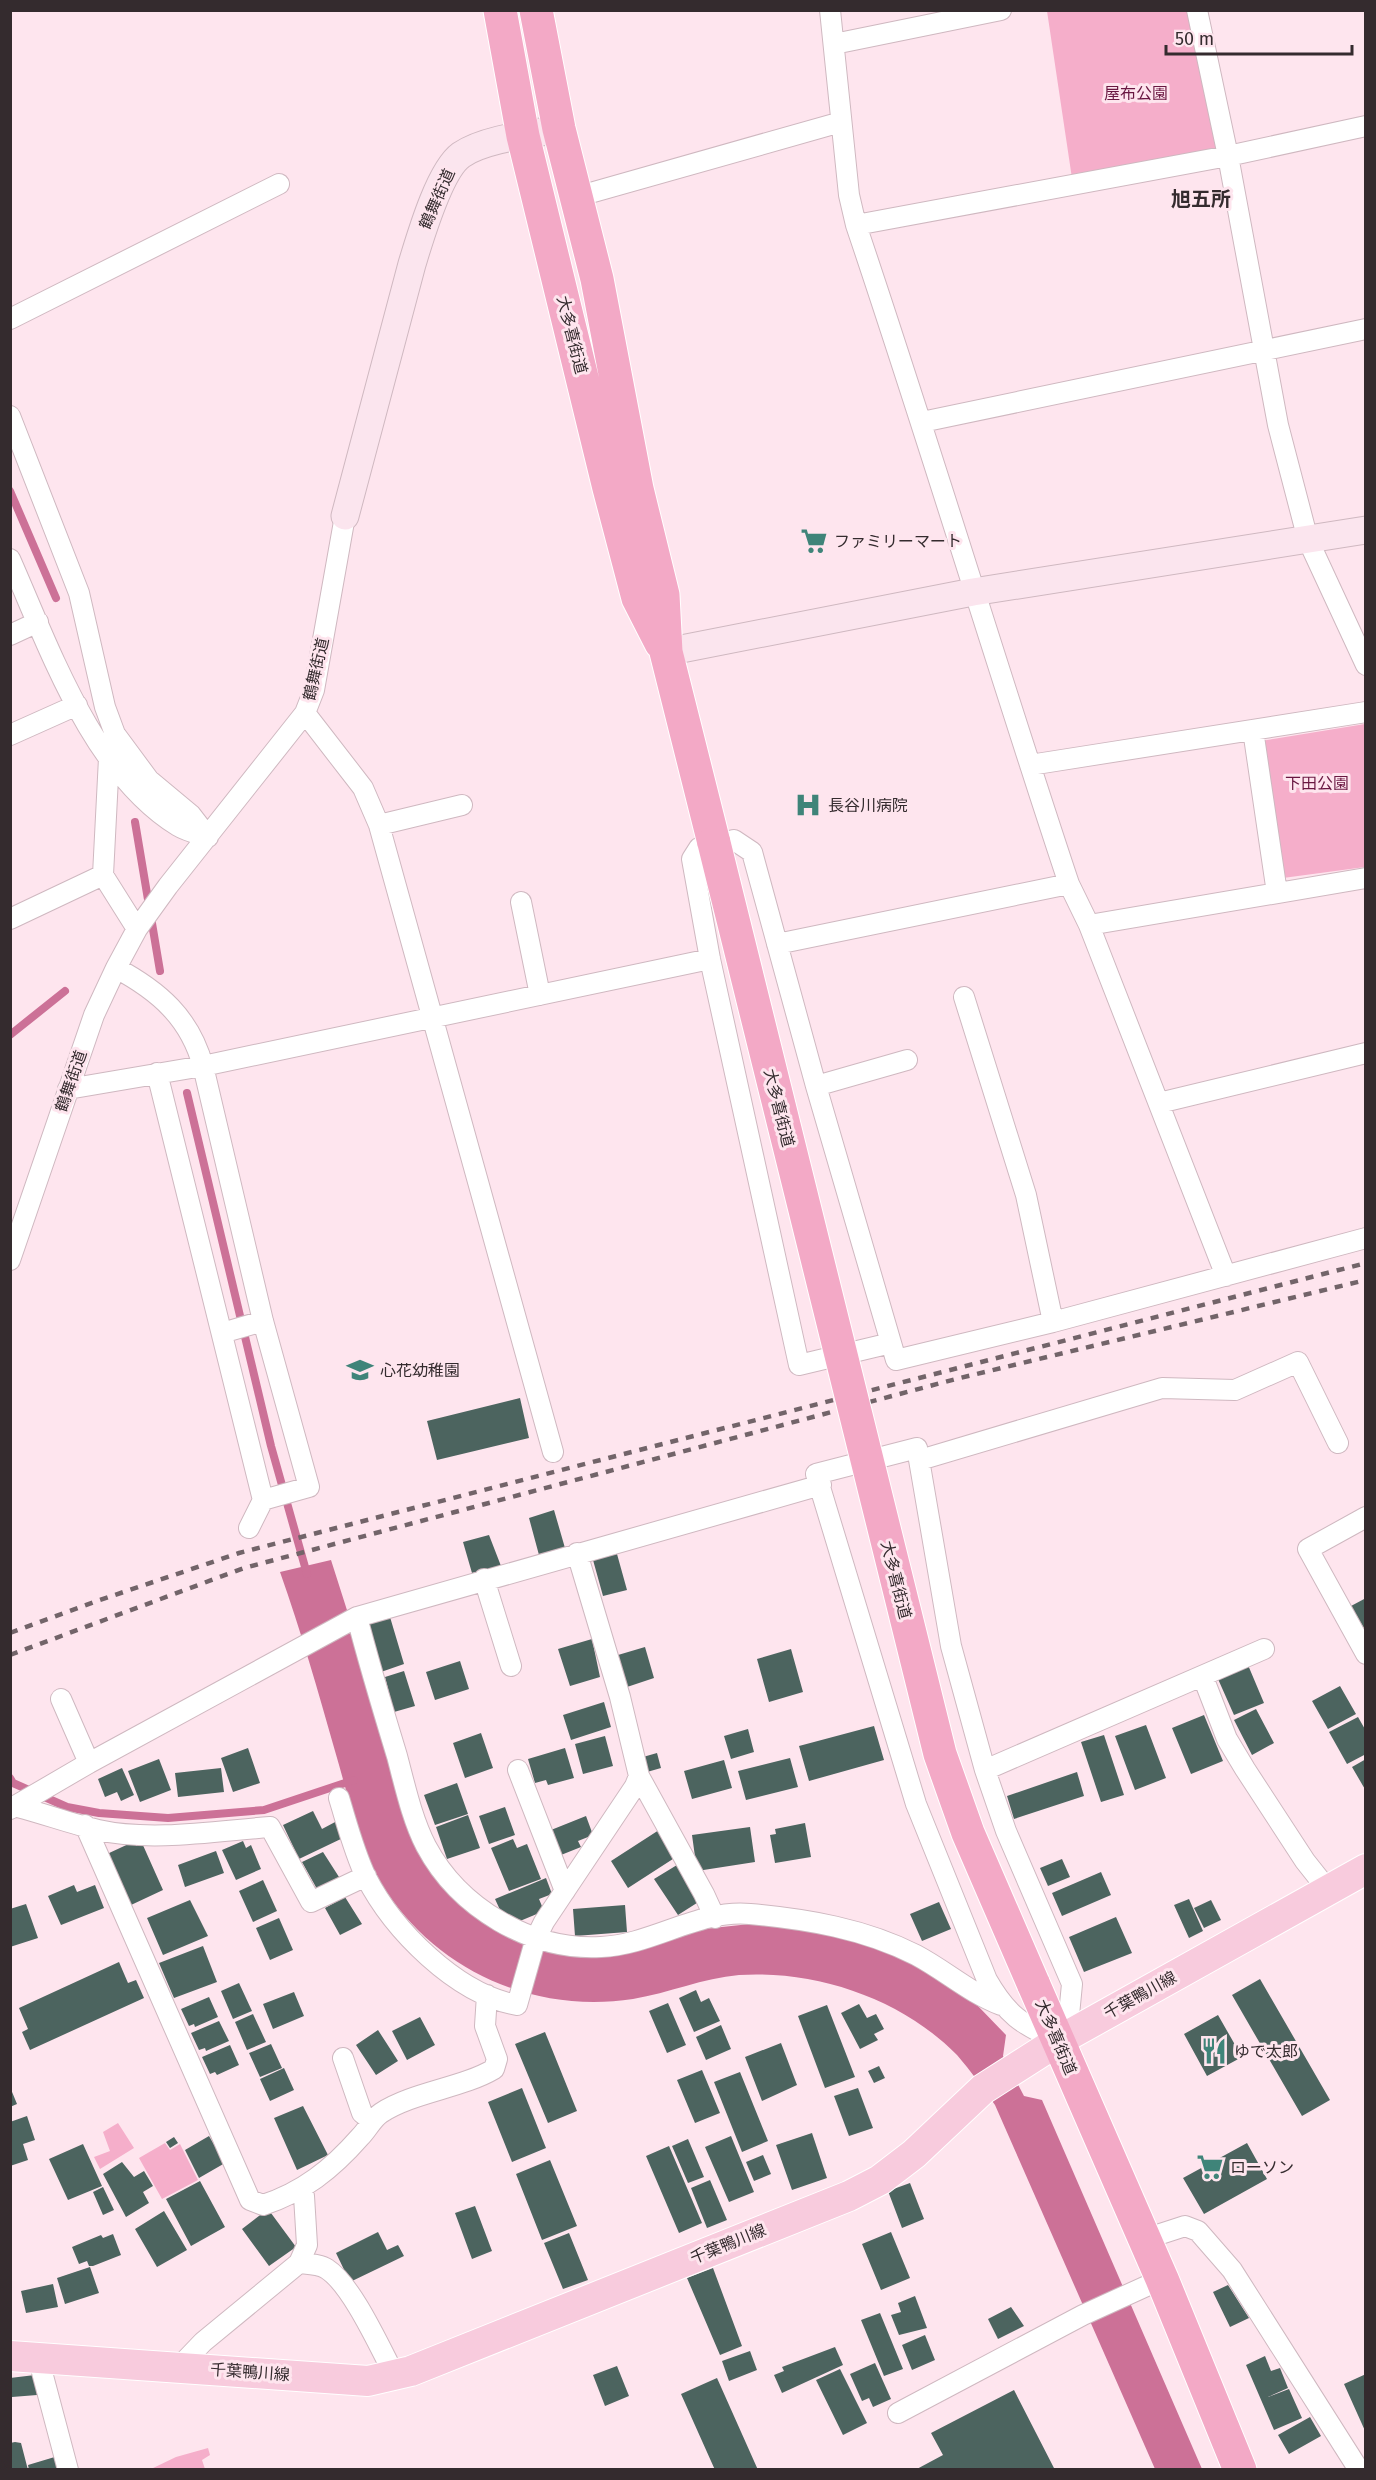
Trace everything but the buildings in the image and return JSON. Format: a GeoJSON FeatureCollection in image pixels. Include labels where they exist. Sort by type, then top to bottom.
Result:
{"type":"FeatureCollection","features":[{"type":"Feature","properties":{"kind":"highway","name":"大多喜街道"},"geometry":{"type":"LineString","coordinates":[[500,10],[523,136],[638,598],[666,652]]}},
{"type":"Feature","properties":{"kind":"highway","name":"大多喜街道"},"geometry":{"type":"LineString","coordinates":[[536,10],[559,129],[597,279],[637,489],[663,595],[666,652],[940,1754],[968,1833],[1145,2239],[1239,2469]]}},
{"type":"Feature","properties":{"kind":"main road","name":"千葉鴨川線"},"geometry":{"type":"LineString","coordinates":[[24,2356],[368,2381],[394,2376],[849,2196],[880,2180],[914,2154],[983,2089],[1010,2070],[1365,1869]]}},
{"type":"Feature","properties":{"kind":"street"},"geometry":{"type":"LineString","coordinates":[[830,10],[849,195],[856,225],[922,422],[973,592],[1069,884],[1089,925],[1226,1276]]}},
{"type":"Feature","properties":{"kind":"street"},"geometry":{"type":"LineString","coordinates":[[834,44],[1001,10]]}},
{"type":"Feature","properties":{"kind":"street"},"geometry":{"type":"LineString","coordinates":[[1197,10],[1228,156],[1278,425],[1308,540],[1365,665]]}},
{"type":"Feature","properties":{"kind":"street"},"geometry":{"type":"LineString","coordinates":[[576,197],[842,123]]}},
{"type":"Feature","properties":{"kind":"street"},"geometry":{"type":"LineString","coordinates":[[856,225],[1228,156],[1365,126]]}},
{"type":"Feature","properties":{"kind":"street","name":"鶴舞街道"},"geometry":{"type":"LineString","coordinates":[[10,1260],[94,1015],[116,968],[137,929],[168,886],[305,712],[314,690],[345,516],[409,274],[424,224],[445,178],[461,155],[483,146],[559,129]]}},
{"type":"Feature","properties":{"kind":"street"},"geometry":{"type":"LineString","coordinates":[[10,318],[279,184]]}},
{"type":"Feature","properties":{"kind":"street"},"geometry":{"type":"LineString","coordinates":[[922,422],[1365,329]]}},
{"type":"Feature","properties":{"kind":"street"},"geometry":{"type":"LineString","coordinates":[[10,416],[79,593],[105,707],[115,734],[149,780],[191,815],[208,837]]}},
{"type":"Feature","properties":{"kind":"street"},"geometry":{"type":"LineString","coordinates":[[666,652],[973,592],[1365,530]]}},
{"type":"Feature","properties":{"kind":"street"},"geometry":{"type":"LineString","coordinates":[[10,559],[77,705],[109,758],[153,807],[179,827],[208,837]]}},
{"type":"Feature","properties":{"kind":"street"},"geometry":{"type":"LineString","coordinates":[[10,635],[38,622]]}},
{"type":"Feature","properties":{"kind":"street"},"geometry":{"type":"LineString","coordinates":[[10,735],[77,705]]}},
{"type":"Feature","properties":{"kind":"street"},"geometry":{"type":"LineString","coordinates":[[305,712],[363,788],[379,825],[553,1452]]}},
{"type":"Feature","properties":{"kind":"street"},"geometry":{"type":"LineString","coordinates":[[1030,765],[1365,712]]}},
{"type":"Feature","properties":{"kind":"street"},"geometry":{"type":"LineString","coordinates":[[1253,730],[1277,893]]}},
{"type":"Feature","properties":{"kind":"street"},"geometry":{"type":"LineString","coordinates":[[109,758],[103,875],[137,929]]}},
{"type":"Feature","properties":{"kind":"street"},"geometry":{"type":"LineString","coordinates":[[379,825],[462,805]]}},
{"type":"Feature","properties":{"kind":"street"},"geometry":{"type":"LineString","coordinates":[[891,1343],[799,1365],[710,959],[692,859],[699,848],[734,840],[752,852],[816,1086],[896,1360],[1053,1322],[1365,1238]]}},
{"type":"Feature","properties":{"kind":"street"},"geometry":{"type":"LineString","coordinates":[[10,920],[103,875]]}},
{"type":"Feature","properties":{"kind":"street"},"geometry":{"type":"LineString","coordinates":[[1089,925],[1365,878]]}},
{"type":"Feature","properties":{"kind":"street"},"geometry":{"type":"LineString","coordinates":[[777,944],[1069,884]]}},
{"type":"Feature","properties":{"kind":"street"},"geometry":{"type":"LineString","coordinates":[[521,902],[540,995]]}},
{"type":"Feature","properties":{"kind":"street"},"geometry":{"type":"LineString","coordinates":[[68,1089],[203,1066],[710,959]]}},
{"type":"Feature","properties":{"kind":"street"},"geometry":{"type":"LineString","coordinates":[[116,968],[142,982],[186,1023],[196,1042],[203,1066],[263,1321],[309,1487],[263,1500]]}},
{"type":"Feature","properties":{"kind":"street"},"geometry":{"type":"LineString","coordinates":[[964,997],[1026,1195],[1053,1322]]}},
{"type":"Feature","properties":{"kind":"street"},"geometry":{"type":"LineString","coordinates":[[1159,1103],[1365,1053]]}},
{"type":"Feature","properties":{"kind":"street"},"geometry":{"type":"LineString","coordinates":[[816,1086],[907,1060]]}},
{"type":"Feature","properties":{"kind":"street"},"geometry":{"type":"LineString","coordinates":[[157,1073],[263,1500],[249,1528]]}},
{"type":"Feature","properties":{"kind":"street"},"geometry":{"type":"LineString","coordinates":[[222,1333],[263,1321]]}},
{"type":"Feature","properties":{"kind":"street"},"geometry":{"type":"LineString","coordinates":[[920,1460],[1162,1388],[1235,1390],[1298,1362],[1338,1443]]}},
{"type":"Feature","properties":{"kind":"street"},"geometry":{"type":"LineString","coordinates":[[354,1618],[413,1813],[426,1846],[446,1875],[466,1897],[490,1917],[536,1938],[573,1947],[611,1947],[726,1914],[749,1913],[857,1932],[916,1956],[952,1976],[977,1996],[1001,2005],[1027,2027],[1058,2041],[1069,2015],[1072,1984],[1005,1831],[985,1770],[951,1646],[920,1460],[916,1448],[816,1474],[916,1804],[987,1980],[1001,2005]]}},
{"type":"Feature","properties":{"kind":"street"},"geometry":{"type":"LineString","coordinates":[[14,1808],[88,1763],[354,1618],[484,1579],[821,1485]]}},
{"type":"Feature","properties":{"kind":"street"},"geometry":{"type":"LineString","coordinates":[[1365,1517],[1308,1549],[1365,1654]]}},
{"type":"Feature","properties":{"kind":"street"},"geometry":{"type":"LineString","coordinates":[[577,1553],[620,1697],[639,1776],[715,1918]]}},
{"type":"Feature","properties":{"kind":"street"},"geometry":{"type":"LineString","coordinates":[[484,1579],[511,1666]]}},
{"type":"Feature","properties":{"kind":"street"},"geometry":{"type":"LineString","coordinates":[[985,1770],[1264,1649]]}},
{"type":"Feature","properties":{"kind":"street"},"geometry":{"type":"LineString","coordinates":[[1203,1677],[1227,1738],[1245,1769],[1305,1861],[1328,1890]]}},
{"type":"Feature","properties":{"kind":"street"},"geometry":{"type":"LineString","coordinates":[[61,1699],[88,1763]]}},
{"type":"Feature","properties":{"kind":"street"},"geometry":{"type":"LineString","coordinates":[[518,1770],[565,1891]]}},
{"type":"Feature","properties":{"kind":"street"},"geometry":{"type":"LineString","coordinates":[[339,1798],[366,1876],[390,1914],[420,1948],[441,1966],[487,1995],[517,2005],[536,1938],[635,1786],[639,1776]]}},
{"type":"Feature","properties":{"kind":"street"},"geometry":{"type":"LineString","coordinates":[[14,1808],[99,1830],[142,1834],[270,1827],[311,1902],[366,1876]]}},
{"type":"Feature","properties":{"kind":"street"},"geometry":{"type":"LineString","coordinates":[[85,1825],[250,2200],[263,2205],[301,2191],[345,2153],[372,2121],[384,2111],[441,2088],[478,2078],[494,2069],[497,2058],[485,2026],[487,1995]]}},
{"type":"Feature","properties":{"kind":"street"},"geometry":{"type":"LineString","coordinates":[[343,2058],[362,2113],[372,2121]]}},
{"type":"Feature","properties":{"kind":"street"},"geometry":{"type":"LineString","coordinates":[[179,2367],[203,2342],[299,2263],[307,2245],[304,2196],[301,2191]]}},
{"type":"Feature","properties":{"kind":"street"},"geometry":{"type":"LineString","coordinates":[[1145,2239],[1185,2226],[1198,2231],[1232,2270],[1359,2469]]}},
{"type":"Feature","properties":{"kind":"street"},"geometry":{"type":"LineString","coordinates":[[299,2263],[325,2267],[336,2276],[357,2306],[394,2376]]}},
{"type":"Feature","properties":{"kind":"street"},"geometry":{"type":"LineString","coordinates":[[898,2413],[1083,2315],[1162,2279]]}},
{"type":"Feature","properties":{"kind":"street"},"geometry":{"type":"LineString","coordinates":[[24,2356],[68,2469]]}},
{"type":"Feature","properties":{"kind":"green space","name":"屋布公園"},"geometry":{"type":"Polygon","coordinates":[[[1047,11],[1197,11],[1228,156],[1073,185],[1047,11]]]}},
{"type":"Feature","properties":{"kind":"green space","name":"下田公園"},"geometry":{"type":"Polygon","coordinates":[[[1365,724],[1365,867],[1283,878],[1261,741],[1365,724]]]}},
{"type":"Feature","properties":{"kind":"green space"},"geometry":{"type":"Polygon","coordinates":[[[118,2123],[134,2148],[100,2169],[94,2157],[110,2151],[103,2132],[118,2123]]]}},
{"type":"Feature","properties":{"kind":"green space"},"geometry":{"type":"Polygon","coordinates":[[[165,2143],[170,2150],[180,2144],[198,2180],[162,2199],[139,2158],[165,2143]]]}},
{"type":"Feature","properties":{"kind":"green space"},"geometry":{"type":"Polygon","coordinates":[[[208,2448],[210,2455],[202,2460],[205,2469],[151,2469],[176,2457],[208,2448]]]}},
{"type":"Feature","properties":{"kind":"shaded area"},"geometry":{"type":"Polygon","coordinates":[[[331,1560],[353,1629],[452,1895],[573,1953],[703,1929],[750,1924],[797,1927],[879,1946],[948,1983],[977,2005],[1006,2035],[1003,2056],[1024,2096],[1042,2100],[1202,2469],[1155,2469],[995,2105],[957,2055],[911,2018],[857,1992],[828,1983],[769,1975],[726,1977],[633,1999],[597,2002],[562,2000],[527,1993],[494,1981],[463,1965],[434,1945],[408,1920],[386,1891],[362,1841],[280,1572],[331,1560]]]}},
{"type":"Feature","properties":{"kind":"waterway"},"geometry":{"type":"LineString","coordinates":[[10,491],[56,598]]}},
{"type":"Feature","properties":{"kind":"waterway"},"geometry":{"type":"LineString","coordinates":[[135,822],[160,971]]}},
{"type":"Feature","properties":{"kind":"waterway"},"geometry":{"type":"LineString","coordinates":[[10,1035],[65,991]]}},
{"type":"Feature","properties":{"kind":"waterway"},"geometry":{"type":"LineString","coordinates":[[187,1093],[271,1446],[307,1574]]}},
{"type":"Feature","properties":{"kind":"waterway"},"geometry":{"type":"LineString","coordinates":[[10,1778],[13,1783],[67,1807],[99,1813],[168,1818],[264,1810],[354,1780]]}},
{"type":"Feature","properties":{"kind":"railway"},"geometry":{"type":"LineString","coordinates":[[10,1633],[239,1553],[1366,1263]]}},
{"type":"Feature","properties":{"kind":"railway"},"geometry":{"type":"LineString","coordinates":[[10,1655],[244,1568],[956,1379],[1366,1280]]}},
{"type":"Feature","properties":{"kind":"place","name":"ファミリーマート"},"geometry":{"type":"Point","coordinates":[814,541]}},
{"type":"Feature","properties":{"kind":"place","name":"長谷川病院"},"geometry":{"type":"Point","coordinates":[808,805]}},
{"type":"Feature","properties":{"kind":"place","name":"心花幼稚園"},"geometry":{"type":"Point","coordinates":[360,1370]}},
{"type":"Feature","properties":{"kind":"place","name":"ゆで太郎"},"geometry":{"type":"Point","coordinates":[1214,2051]}},
{"type":"Feature","properties":{"kind":"place","name":"ローソン"},"geometry":{"type":"Point","coordinates":[1210,2167]}},
{"type":"Feature","properties":{"kind":"district","name":"旭五所"},"geometry":{"type":"Point","coordinates":[1201,199]}}]}
